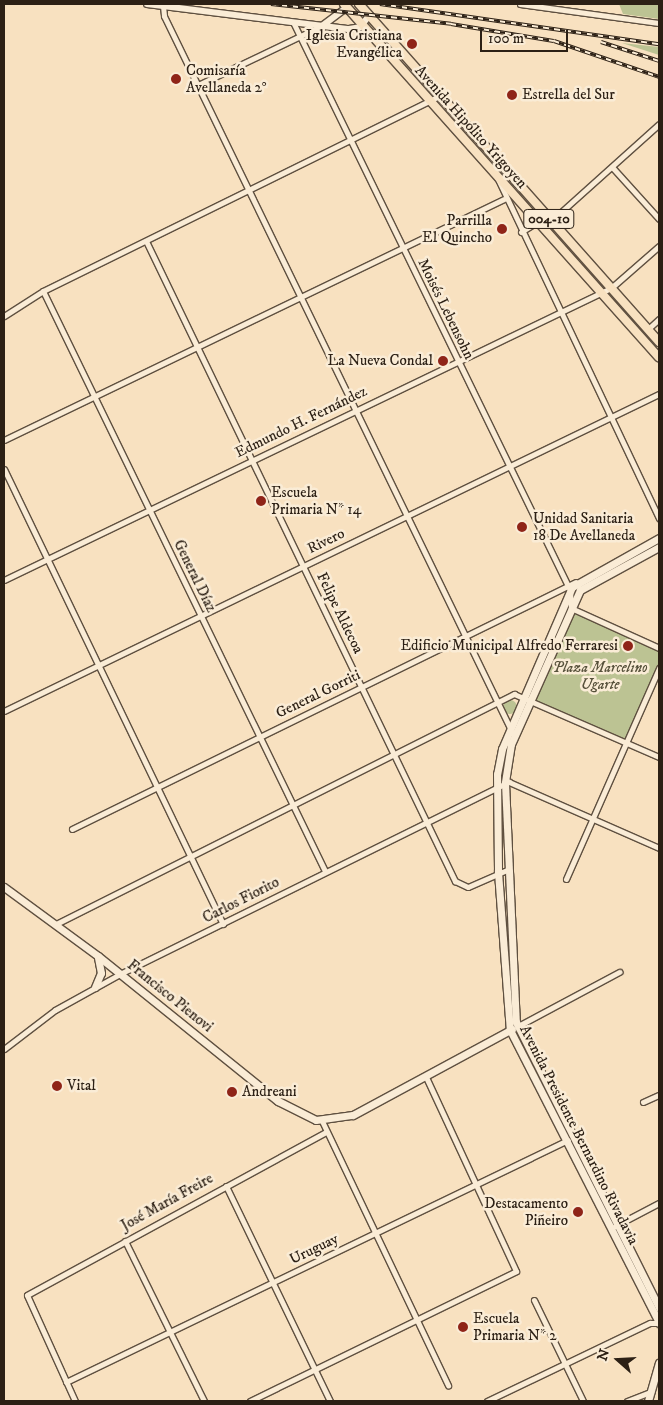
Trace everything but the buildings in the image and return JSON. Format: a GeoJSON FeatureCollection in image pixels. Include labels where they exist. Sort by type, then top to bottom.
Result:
{"type":"FeatureCollection","features":[{"type":"Feature","properties":{"kind":"main road","name":"Avenida Hipólito Yrigoyen"},"geometry":{"type":"LineString","coordinates":[[359,4],[659,342]]}},
{"type":"Feature","properties":{"kind":"main road","name":"Avenida Hipólito Yrigoyen"},"geometry":{"type":"LineString","coordinates":[[345,6],[659,357]]}},
{"type":"Feature","properties":{"kind":"main road","name":"Avenida Presidente Bernardino Rivadavia"},"geometry":{"type":"LineString","coordinates":[[658,543],[569,587],[506,760],[505,783],[507,870],[518,1026],[573,1138],[659,1323]]}},
{"type":"Feature","properties":{"kind":"main road","name":"Avenida Presidente Bernardino Rivadavia"},"geometry":{"type":"LineString","coordinates":[[658,543],[583,587],[528,698],[510,729],[499,756],[498,872],[510,1030],[566,1141],[659,1308]]}},
{"type":"Feature","properties":{"kind":"main road","name":"Francisco Pienovi"},"geometry":{"type":"LineString","coordinates":[[4,887],[98,956],[278,1101],[322,1121]]}},
{"type":"Feature","properties":{"kind":"main road"},"geometry":{"type":"LineString","coordinates":[[95,987],[101,973],[98,956]]}},
{"type":"Feature","properties":{"kind":"main road"},"geometry":{"type":"LineString","coordinates":[[322,1121],[346,1118],[518,1026]]}},
{"type":"Feature","properties":{"kind":"main road"},"geometry":{"type":"LineString","coordinates":[[648,1401],[659,1362]]}},
{"type":"Feature","properties":{"kind":"street"},"geometry":{"type":"LineString","coordinates":[[147,4],[350,29],[363,25],[370,16]]}},
{"type":"Feature","properties":{"kind":"street"},"geometry":{"type":"LineString","coordinates":[[520,4],[659,23]]}},
{"type":"Feature","properties":{"kind":"street"},"geometry":{"type":"LineString","coordinates":[[573,4],[574,12]]}},
{"type":"Feature","properties":{"kind":"street"},"geometry":{"type":"LineString","coordinates":[[164,6],[198,85],[300,298],[495,704],[515,737]]}},
{"type":"Feature","properties":{"kind":"street"},"geometry":{"type":"LineString","coordinates":[[198,85],[322,26],[345,6]]}},
{"type":"Feature","properties":{"kind":"street","name":"Moisés Lebensohn"},"geometry":{"type":"LineString","coordinates":[[293,22],[508,467],[569,587],[571,608]]}},
{"type":"Feature","properties":{"kind":"street"},"geometry":{"type":"LineString","coordinates":[[4,316],[43,291],[432,103],[439,96]]}},
{"type":"Feature","properties":{"kind":"street"},"geometry":{"type":"LineString","coordinates":[[551,221],[659,124]]}},
{"type":"Feature","properties":{"kind":"street"},"geometry":{"type":"LineString","coordinates":[[612,167],[659,219]]}},
{"type":"Feature","properties":{"kind":"street"},"geometry":{"type":"LineString","coordinates":[[497,177],[504,199],[659,518]]}},
{"type":"Feature","properties":{"kind":"street"},"geometry":{"type":"LineString","coordinates":[[4,440],[504,199]]}},
{"type":"Feature","properties":{"kind":"street"},"geometry":{"type":"LineString","coordinates":[[521,232],[537,222]]}},
{"type":"Feature","properties":{"kind":"street","name":"Felipe Aldecoa"},"geometry":{"type":"LineString","coordinates":[[146,240],[394,755],[461,887],[498,872]]}},
{"type":"Feature","properties":{"kind":"street","name":"Edmundo H. Fernández"},"geometry":{"type":"LineString","coordinates":[[4,580],[559,311],[611,288],[659,246]]}},
{"type":"Feature","properties":{"kind":"street","name":"General Díaz"},"geometry":{"type":"LineString","coordinates":[[43,291],[325,871]]}},
{"type":"Feature","properties":{"kind":"street"},"geometry":{"type":"LineString","coordinates":[[648,329],[659,319]]}},
{"type":"Feature","properties":{"kind":"street","name":"Rivero"},"geometry":{"type":"LineString","coordinates":[[4,711],[659,394]]}},
{"type":"Feature","properties":{"kind":"street"},"geometry":{"type":"LineString","coordinates":[[4,469],[46,560],[99,665],[223,924]]}},
{"type":"Feature","properties":{"kind":"street","name":"General Gorriti"},"geometry":{"type":"LineString","coordinates":[[72,829],[464,636],[569,587]]}},
{"type":"Feature","properties":{"kind":"street"},"geometry":{"type":"LineString","coordinates":[[571,608],[659,648]]}},
{"type":"Feature","properties":{"kind":"street"},"geometry":{"type":"LineString","coordinates":[[566,879],[659,668]]}},
{"type":"Feature","properties":{"kind":"street"},"geometry":{"type":"LineString","coordinates":[[56,924],[514,694],[528,698],[659,757]]}},
{"type":"Feature","properties":{"kind":"street"},"geometry":{"type":"LineString","coordinates":[[505,783],[518,782],[659,848]]}},
{"type":"Feature","properties":{"kind":"street","name":"Carlos Fiorito"},"geometry":{"type":"LineString","coordinates":[[4,1049],[55,1010],[95,987],[505,783]]}},
{"type":"Feature","properties":{"kind":"street"},"geometry":{"type":"LineString","coordinates":[[498,872],[507,870]]}},
{"type":"Feature","properties":{"kind":"street"},"geometry":{"type":"LineString","coordinates":[[518,1026],[619,972]]}},
{"type":"Feature","properties":{"kind":"street"},"geometry":{"type":"LineString","coordinates":[[250,1401],[516,1271],[478,1183],[426,1076]]}},
{"type":"Feature","properties":{"kind":"street"},"geometry":{"type":"LineString","coordinates":[[643,1102],[659,1095]]}},
{"type":"Feature","properties":{"kind":"street"},"geometry":{"type":"LineString","coordinates":[[322,1121],[448,1385]]}},
{"type":"Feature","properties":{"kind":"street","name":"José María Freire"},"geometry":{"type":"LineString","coordinates":[[66,1382],[26,1301],[29,1293],[326,1132]]}},
{"type":"Feature","properties":{"kind":"street","name":"Uruguay"},"geometry":{"type":"LineString","coordinates":[[66,1382],[573,1138]]}},
{"type":"Feature","properties":{"kind":"street"},"geometry":{"type":"LineString","coordinates":[[226,1186],[330,1401]]}},
{"type":"Feature","properties":{"kind":"street"},"geometry":{"type":"LineString","coordinates":[[613,1227],[659,1203]]}},
{"type":"Feature","properties":{"kind":"street"},"geometry":{"type":"LineString","coordinates":[[125,1241],[204,1401]]}},
{"type":"Feature","properties":{"kind":"street"},"geometry":{"type":"LineString","coordinates":[[534,1300],[582,1401]]}},
{"type":"Feature","properties":{"kind":"street"},"geometry":{"type":"LineString","coordinates":[[487,1401],[650,1323],[659,1323]]}},
{"type":"Feature","properties":{"kind":"street"},"geometry":{"type":"LineString","coordinates":[[66,1382],[75,1401]]}},
{"type":"Feature","properties":{"kind":"street"},"geometry":{"type":"LineString","coordinates":[[626,1401],[651,1392]]}},
{"type":"Feature","properties":{"kind":"green space"},"geometry":{"type":"Polygon","coordinates":[[[619,4],[659,4],[659,19],[623,14],[619,4]]]}},
{"type":"Feature","properties":{"kind":"green space"},"geometry":{"type":"Polygon","coordinates":[[[622,43],[659,47],[659,55],[622,43]]]}},
{"type":"Feature","properties":{"kind":"green space","name":"Plaza Marcelino Ugarte"},"geometry":{"type":"Polygon","coordinates":[[[571,608],[659,648],[659,668],[626,742],[531,700],[571,608]]]}},
{"type":"Feature","properties":{"kind":"green space"},"geometry":{"type":"Polygon","coordinates":[[[510,700],[515,702],[517,707],[515,712],[510,714],[505,712],[503,707],[505,702],[510,700]]]}},
{"type":"Feature","properties":{"kind":"railway"},"geometry":{"type":"LineString","coordinates":[[271,4],[451,24],[554,41],[659,77]]}},
{"type":"Feature","properties":{"kind":"railway"},"geometry":{"type":"LineString","coordinates":[[380,4],[659,44]]}},
{"type":"Feature","properties":{"kind":"railway"},"geometry":{"type":"LineString","coordinates":[[601,42],[659,61]]}},
{"type":"Feature","properties":{"kind":"place","name":"Iglesia Cristiana Evangélica"},"geometry":{"type":"Point","coordinates":[412,44]}},
{"type":"Feature","properties":{"kind":"place","name":"Comisaría Avellaneda 2°"},"geometry":{"type":"Point","coordinates":[176,79]}},
{"type":"Feature","properties":{"kind":"place","name":"Estrella del Sur"},"geometry":{"type":"Point","coordinates":[512,95]}},
{"type":"Feature","properties":{"kind":"place","name":"Parrilla El Quincho"},"geometry":{"type":"Point","coordinates":[502,229]}},
{"type":"Feature","properties":{"kind":"place","name":"La Nueva Condal"},"geometry":{"type":"Point","coordinates":[443,361]}},
{"type":"Feature","properties":{"kind":"place","name":"Escuela Primaria N* 14"},"geometry":{"type":"Point","coordinates":[261,501]}},
{"type":"Feature","properties":{"kind":"place","name":"Unidad Sanitaria 18 De Avellaneda"},"geometry":{"type":"Point","coordinates":[522,527]}},
{"type":"Feature","properties":{"kind":"place","name":"Edificio Municipal Alfredo Ferraresi"},"geometry":{"type":"Point","coordinates":[628,646]}},
{"type":"Feature","properties":{"kind":"place","name":"Vital"},"geometry":{"type":"Point","coordinates":[57,1086]}},
{"type":"Feature","properties":{"kind":"place","name":"Andreani"},"geometry":{"type":"Point","coordinates":[232,1092]}},
{"type":"Feature","properties":{"kind":"place","name":"Destacamento Piñeiro"},"geometry":{"type":"Point","coordinates":[578,1212]}},
{"type":"Feature","properties":{"kind":"place","name":"Escuela Primaria N* 2"},"geometry":{"type":"Point","coordinates":[463,1327]}}]}
